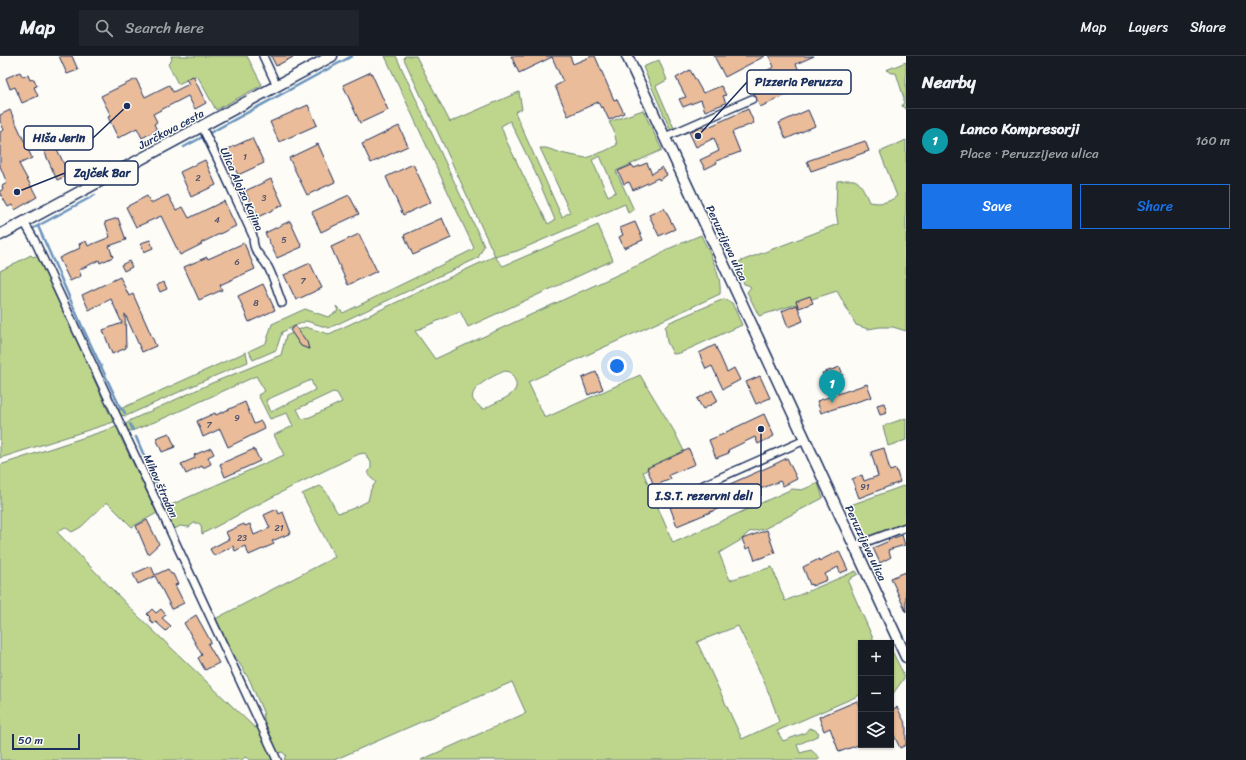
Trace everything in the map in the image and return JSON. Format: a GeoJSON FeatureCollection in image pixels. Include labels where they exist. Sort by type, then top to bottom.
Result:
{"type":"FeatureCollection","features":[{"type":"Feature","properties":{"kind":"main road","name":"Jurčkova cesta"},"geometry":{"type":"LineString","coordinates":[[0,235],[28,228],[332,56]]}},
{"type":"Feature","properties":{"kind":"main road","name":"Peruzzijeva ulica"},"geometry":{"type":"LineString","coordinates":[[628,56],[906,657]]}},
{"type":"Feature","properties":{"kind":"street"},"geometry":{"type":"LineString","coordinates":[[263,56],[277,86]]}},
{"type":"Feature","properties":{"kind":"street"},"geometry":{"type":"LineString","coordinates":[[665,137],[752,99]]}},
{"type":"Feature","properties":{"kind":"street","name":"Ulica Alojza Kajina"},"geometry":{"type":"LineString","coordinates":[[203,130],[253,236],[253,245],[256,252],[260,255],[268,267],[282,302]]}},
{"type":"Feature","properties":{"kind":"street","name":"Mihov štradon"},"geometry":{"type":"LineString","coordinates":[[28,228],[277,760]]}},
{"type":"Feature","properties":{"kind":"street"},"geometry":{"type":"LineString","coordinates":[[665,502],[805,440]]}},
{"type":"Feature","properties":{"kind":"street"},"geometry":{"type":"LineString","coordinates":[[855,546],[906,527]]}},
{"type":"Feature","properties":{"kind":"green space"},"geometry":{"type":"Polygon","coordinates":[[[171,56],[247,56],[262,85],[216,110],[198,77],[195,76],[178,84],[168,64],[172,60],[171,56]]]}},
{"type":"Feature","properties":{"kind":"green space"},"geometry":{"type":"Polygon","coordinates":[[[385,56],[396,56],[484,246],[478,258],[329,328],[306,321],[282,332],[276,350],[253,360],[249,351],[266,343],[272,324],[305,309],[328,317],[338,311],[336,306],[343,313],[474,248],[385,56]]]}},
{"type":"Feature","properties":{"kind":"green space"},"geometry":{"type":"Polygon","coordinates":[[[405,56],[416,56],[450,122],[519,92],[522,109],[515,112],[562,217],[570,212],[540,148],[546,148],[565,154],[586,158],[605,151],[617,145],[614,131],[609,122],[643,110],[662,150],[616,171],[634,210],[628,213],[625,204],[517,251],[495,257],[503,266],[598,225],[613,260],[468,327],[460,311],[415,331],[435,359],[658,256],[668,249],[701,235],[717,271],[720,294],[528,382],[545,418],[640,375],[674,431],[684,451],[643,472],[673,543],[792,489],[802,490],[818,483],[823,498],[764,529],[749,532],[741,540],[719,553],[730,580],[772,567],[785,601],[856,571],[858,574],[851,578],[848,582],[874,640],[858,640],[858,696],[777,731],[783,741],[805,733],[809,728],[815,730],[819,733],[817,736],[797,745],[800,753],[811,750],[820,758],[818,760],[421,760],[526,713],[512,682],[334,760],[284,760],[286,755],[282,752],[278,753],[250,681],[232,653],[215,619],[335,557],[302,494],[320,486],[325,491],[338,513],[368,501],[371,489],[376,482],[368,473],[371,468],[371,462],[365,453],[359,454],[297,484],[202,534],[201,525],[198,523],[194,523],[189,527],[180,526],[173,530],[164,508],[284,455],[274,435],[293,426],[287,413],[270,419],[258,395],[265,391],[256,376],[162,419],[134,430],[127,430],[126,424],[131,420],[212,383],[281,355],[286,336],[305,327],[329,334],[495,256],[404,59],[405,56]],[[510,121],[501,126],[506,140],[548,224],[555,220],[536,174],[510,121]],[[600,156],[592,160],[608,196],[616,192],[600,156]],[[505,371],[484,382],[475,390],[473,400],[482,409],[485,409],[488,406],[509,396],[516,388],[516,382],[510,372],[505,371]],[[311,380],[266,400],[271,412],[315,390],[311,380]],[[333,392],[297,409],[302,419],[310,417],[342,402],[337,393],[333,392]],[[738,626],[697,642],[742,739],[779,722],[766,685],[738,626]]]}},
{"type":"Feature","properties":{"kind":"green space"},"geometry":{"type":"Polygon","coordinates":[[[659,60],[667,80],[656,86],[674,128],[670,129],[643,67],[659,60]]]}},
{"type":"Feature","properties":{"kind":"green space"},"geometry":{"type":"Polygon","coordinates":[[[906,62],[906,110],[902,106],[904,99],[896,73],[886,70],[906,62]]]}},
{"type":"Feature","properties":{"kind":"green space"},"geometry":{"type":"Polygon","coordinates":[[[906,140],[906,331],[893,327],[868,329],[856,325],[837,291],[759,316],[747,292],[751,287],[744,284],[736,263],[838,224],[836,211],[837,181],[857,181],[869,202],[884,202],[897,196],[880,152],[906,140]]]}},
{"type":"Feature","properties":{"kind":"green space"},"geometry":{"type":"Polygon","coordinates":[[[31,255],[33,257],[39,255],[109,413],[113,412],[117,421],[0,458],[0,271],[31,255]]]}},
{"type":"Feature","properties":{"kind":"green space"},"geometry":{"type":"Polygon","coordinates":[[[724,299],[732,303],[742,325],[680,353],[673,354],[667,342],[665,327],[670,322],[724,299]]]}},
{"type":"Feature","properties":{"kind":"green space"},"geometry":{"type":"Polygon","coordinates":[[[246,352],[248,362],[126,416],[121,415],[118,410],[246,352]]]}},
{"type":"Feature","properties":{"kind":"green space"},"geometry":{"type":"Polygon","coordinates":[[[906,418],[906,440],[888,446],[883,426],[906,418]]]}},
{"type":"Feature","properties":{"kind":"green space"},"geometry":{"type":"Polygon","coordinates":[[[119,426],[122,432],[119,434],[157,513],[132,527],[107,502],[81,527],[72,532],[65,527],[57,532],[138,616],[254,727],[259,729],[273,760],[251,760],[245,757],[242,760],[0,760],[0,465],[119,426]]]}},
{"type":"Feature","properties":{"kind":"green space"},"geometry":{"type":"Polygon","coordinates":[[[906,485],[906,524],[869,538],[864,537],[848,506],[906,485]]]}},
{"type":"Feature","properties":{"kind":"green space"},"geometry":{"type":"Polygon","coordinates":[[[894,655],[905,677],[894,692],[894,655]]]}},
{"type":"Feature","properties":{"kind":"building"},"geometry":{"type":"Polygon","coordinates":[[[59,56],[72,56],[78,70],[67,74],[59,56]]]}},
{"type":"Feature","properties":{"kind":"building"},"geometry":{"type":"Polygon","coordinates":[[[271,56],[295,56],[276,66],[271,56]]]}},
{"type":"Feature","properties":{"kind":"building"},"geometry":{"type":"Polygon","coordinates":[[[511,56],[570,56],[573,64],[595,56],[614,100],[617,99],[624,113],[609,120],[603,107],[601,108],[598,102],[568,116],[555,86],[563,82],[552,57],[519,73],[511,56]]]}},
{"type":"Feature","properties":{"kind":"building"},"geometry":{"type":"Polygon","coordinates":[[[714,56],[765,56],[725,77],[714,56]]]}},
{"type":"Feature","properties":{"kind":"building"},"geometry":{"type":"Polygon","coordinates":[[[769,56],[814,56],[796,64],[806,86],[760,107],[754,93],[766,87],[760,74],[774,67],[769,56]]]}},
{"type":"Feature","properties":{"kind":"building"},"geometry":{"type":"Polygon","coordinates":[[[690,70],[703,93],[721,86],[726,95],[723,96],[726,103],[705,111],[701,100],[683,107],[679,99],[686,97],[676,78],[690,70]]]}},
{"type":"Feature","properties":{"kind":"building"},"geometry":{"type":"Polygon","coordinates":[[[20,72],[23,77],[28,75],[30,80],[34,79],[37,86],[34,87],[38,96],[22,103],[15,87],[10,89],[6,78],[20,72]]]}},
{"type":"Feature","properties":{"kind":"building"},"geometry":{"type":"Polygon","coordinates":[[[371,72],[388,110],[360,123],[343,85],[371,72]]]}},
{"type":"Feature","properties":{"kind":"building"},"geometry":{"type":"Polygon","coordinates":[[[193,76],[206,103],[195,109],[188,96],[153,114],[157,122],[154,124],[157,130],[142,138],[137,128],[118,138],[108,117],[111,116],[101,96],[136,79],[145,97],[169,85],[173,92],[189,84],[186,79],[193,76]]]}},
{"type":"Feature","properties":{"kind":"building"},"geometry":{"type":"Polygon","coordinates":[[[308,105],[317,125],[279,142],[270,122],[308,105]]]}},
{"type":"Feature","properties":{"kind":"building"},"geometry":{"type":"Polygon","coordinates":[[[748,109],[754,123],[732,132],[740,152],[716,161],[717,163],[705,169],[700,160],[719,151],[714,138],[696,147],[689,132],[702,126],[704,129],[748,109]]]}},
{"type":"Feature","properties":{"kind":"building"},"geometry":{"type":"Polygon","coordinates":[[[10,110],[32,158],[19,164],[37,197],[15,210],[12,205],[8,207],[0,193],[3,189],[2,186],[7,183],[0,166],[0,132],[4,130],[0,121],[0,115],[10,110]]]}},
{"type":"Feature","properties":{"kind":"building"},"geometry":{"type":"Polygon","coordinates":[[[808,110],[815,126],[786,139],[779,123],[808,110]]]}},
{"type":"Feature","properties":{"kind":"building"},"geometry":{"type":"Polygon","coordinates":[[[399,126],[408,146],[371,163],[362,144],[399,126]]]}},
{"type":"Feature","properties":{"kind":"building"},"geometry":{"type":"Polygon","coordinates":[[[51,136],[69,175],[57,180],[40,142],[51,136]]]}},
{"type":"Feature","properties":{"kind":"building"},"geometry":{"type":"Polygon","coordinates":[[[252,138],[264,163],[238,175],[226,150],[252,138]]]}},
{"type":"Feature","properties":{"kind":"building"},"geometry":{"type":"Polygon","coordinates":[[[865,141],[869,151],[811,171],[807,161],[865,141]]]}},
{"type":"Feature","properties":{"kind":"building"},"geometry":{"type":"Polygon","coordinates":[[[318,144],[335,182],[307,195],[289,158],[318,144]]]}},
{"type":"Feature","properties":{"kind":"building"},"geometry":{"type":"Polygon","coordinates":[[[205,160],[216,185],[191,197],[180,172],[205,160]]]}},
{"type":"Feature","properties":{"kind":"building"},"geometry":{"type":"Polygon","coordinates":[[[647,163],[652,174],[662,167],[667,175],[659,180],[658,178],[633,190],[629,182],[624,184],[618,171],[632,165],[634,168],[647,163]]]}},
{"type":"Feature","properties":{"kind":"building"},"geometry":{"type":"Polygon","coordinates":[[[413,164],[431,202],[403,215],[386,177],[413,164]]]}},
{"type":"Feature","properties":{"kind":"building"},"geometry":{"type":"Polygon","coordinates":[[[271,179],[283,205],[258,217],[245,191],[271,179]]]}},
{"type":"Feature","properties":{"kind":"building"},"geometry":{"type":"Polygon","coordinates":[[[168,195],[176,210],[183,207],[189,218],[224,201],[236,226],[180,255],[161,216],[136,227],[126,207],[147,196],[151,203],[168,195]]]}},
{"type":"Feature","properties":{"kind":"building"},"geometry":{"type":"Polygon","coordinates":[[[349,195],[359,214],[321,232],[312,212],[349,195]]]}},
{"type":"Feature","properties":{"kind":"building"},"geometry":{"type":"Polygon","coordinates":[[[664,208],[675,229],[659,236],[649,215],[664,208]]]}},
{"type":"Feature","properties":{"kind":"building"},"geometry":{"type":"Polygon","coordinates":[[[118,218],[126,240],[109,246],[113,257],[100,263],[99,260],[79,270],[81,276],[70,281],[59,258],[80,248],[79,244],[86,241],[88,246],[110,237],[105,222],[118,218]]]}},
{"type":"Feature","properties":{"kind":"building"},"geometry":{"type":"Polygon","coordinates":[[[442,218],[451,238],[413,255],[404,235],[442,218]]]}},
{"type":"Feature","properties":{"kind":"building"},"geometry":{"type":"Polygon","coordinates":[[[290,221],[302,247],[277,258],[265,233],[290,221]]]}},
{"type":"Feature","properties":{"kind":"building"},"geometry":{"type":"Polygon","coordinates":[[[635,222],[643,240],[624,248],[619,237],[623,235],[620,228],[635,222]]]}},
{"type":"Feature","properties":{"kind":"building"},"geometry":{"type":"Polygon","coordinates":[[[359,234],[377,271],[348,285],[331,247],[359,234]]]}},
{"type":"Feature","properties":{"kind":"building"},"geometry":{"type":"Polygon","coordinates":[[[150,240],[153,248],[144,252],[141,243],[150,240]]]}},
{"type":"Feature","properties":{"kind":"building"},"geometry":{"type":"Polygon","coordinates":[[[244,243],[255,269],[220,285],[222,290],[199,300],[184,267],[207,257],[208,259],[244,243]]]}},
{"type":"Feature","properties":{"kind":"building"},"geometry":{"type":"Polygon","coordinates":[[[129,261],[132,267],[124,271],[121,265],[129,261]]]}},
{"type":"Feature","properties":{"kind":"building"},"geometry":{"type":"Polygon","coordinates":[[[310,263],[322,288],[296,300],[284,275],[310,263]]]}},
{"type":"Feature","properties":{"kind":"building"},"geometry":{"type":"Polygon","coordinates":[[[120,277],[129,296],[133,294],[156,346],[142,352],[125,314],[126,348],[112,354],[103,330],[122,323],[111,299],[89,310],[82,295],[120,277]]]}},
{"type":"Feature","properties":{"kind":"building"},"geometry":{"type":"Polygon","coordinates":[[[164,282],[167,289],[160,292],[157,285],[164,282]]]}},
{"type":"Feature","properties":{"kind":"building"},"geometry":{"type":"Polygon","coordinates":[[[263,284],[275,310],[249,322],[238,296],[263,284]]]}},
{"type":"Feature","properties":{"kind":"building"},"geometry":{"type":"Polygon","coordinates":[[[810,296],[813,303],[799,308],[796,301],[810,296]]]}},
{"type":"Feature","properties":{"kind":"building"},"geometry":{"type":"Polygon","coordinates":[[[797,305],[803,321],[788,327],[782,311],[797,305]]]}},
{"type":"Feature","properties":{"kind":"building"},"geometry":{"type":"Polygon","coordinates":[[[295,326],[307,342],[309,349],[301,346],[290,330],[295,326]]]}},
{"type":"Feature","properties":{"kind":"building"},"geometry":{"type":"Polygon","coordinates":[[[715,345],[727,372],[734,368],[740,380],[723,389],[712,366],[706,369],[699,353],[715,345]]]}},
{"type":"Feature","properties":{"kind":"building"},"geometry":{"type":"Polygon","coordinates":[[[840,367],[843,375],[825,381],[822,373],[840,367]]]}},
{"type":"Feature","properties":{"kind":"building"},"geometry":{"type":"Polygon","coordinates":[[[596,372],[603,389],[588,395],[582,378],[596,372]]]}},
{"type":"Feature","properties":{"kind":"building"},"geometry":{"type":"Polygon","coordinates":[[[760,376],[770,398],[756,404],[746,382],[760,376]]]}},
{"type":"Feature","properties":{"kind":"building"},"geometry":{"type":"Polygon","coordinates":[[[867,384],[872,397],[821,413],[817,401],[867,384]]]}},
{"type":"Feature","properties":{"kind":"building"},"geometry":{"type":"Polygon","coordinates":[[[712,390],[718,401],[703,409],[697,399],[712,390]]]}},
{"type":"Feature","properties":{"kind":"building"},"geometry":{"type":"Polygon","coordinates":[[[245,402],[254,424],[261,421],[265,429],[228,447],[220,429],[203,437],[197,421],[215,413],[216,415],[245,402]]]}},
{"type":"Feature","properties":{"kind":"building"},"geometry":{"type":"Polygon","coordinates":[[[884,403],[887,413],[880,415],[877,405],[884,403]]]}},
{"type":"Feature","properties":{"kind":"building"},"geometry":{"type":"Polygon","coordinates":[[[764,414],[774,436],[758,444],[755,437],[728,450],[729,453],[716,458],[709,440],[764,414]]]}},
{"type":"Feature","properties":{"kind":"building"},"geometry":{"type":"Polygon","coordinates":[[[169,433],[175,447],[162,452],[156,438],[169,433]]]}},
{"type":"Feature","properties":{"kind":"building"},"geometry":{"type":"Polygon","coordinates":[[[211,448],[214,454],[208,457],[211,464],[203,468],[202,466],[186,474],[181,464],[195,458],[194,455],[211,448]]]}},
{"type":"Feature","properties":{"kind":"building"},"geometry":{"type":"Polygon","coordinates":[[[884,448],[890,471],[896,469],[900,482],[859,498],[852,479],[862,475],[864,481],[878,476],[871,452],[884,448]]]}},
{"type":"Feature","properties":{"kind":"building"},"geometry":{"type":"Polygon","coordinates":[[[254,449],[260,461],[225,477],[220,464],[254,449]]]}},
{"type":"Feature","properties":{"kind":"building"},"geometry":{"type":"Polygon","coordinates":[[[689,449],[695,464],[669,475],[671,479],[654,486],[647,468],[689,449]]]}},
{"type":"Feature","properties":{"kind":"building"},"geometry":{"type":"Polygon","coordinates":[[[787,458],[797,479],[783,486],[780,481],[677,526],[670,507],[685,501],[686,504],[722,490],[721,488],[787,458]]]}},
{"type":"Feature","properties":{"kind":"building"},"geometry":{"type":"Polygon","coordinates":[[[277,509],[279,514],[283,512],[291,533],[272,541],[274,544],[249,555],[245,546],[235,551],[233,546],[214,556],[210,549],[229,539],[226,532],[244,524],[245,526],[250,524],[254,535],[270,528],[264,515],[277,509]]]}},
{"type":"Feature","properties":{"kind":"building"},"geometry":{"type":"Polygon","coordinates":[[[147,520],[159,544],[148,554],[136,526],[147,520]]]}},
{"type":"Feature","properties":{"kind":"building"},"geometry":{"type":"Polygon","coordinates":[[[767,530],[775,553],[755,560],[750,547],[746,549],[742,539],[767,530]]]}},
{"type":"Feature","properties":{"kind":"building"},"geometry":{"type":"Polygon","coordinates":[[[902,535],[905,545],[888,550],[891,557],[880,563],[873,548],[902,535]]]}},
{"type":"Feature","properties":{"kind":"building"},"geometry":{"type":"Polygon","coordinates":[[[839,551],[848,570],[840,573],[838,567],[825,574],[827,580],[812,586],[812,584],[810,585],[803,567],[839,551]]]}},
{"type":"Feature","properties":{"kind":"building"},"geometry":{"type":"Polygon","coordinates":[[[151,566],[155,575],[168,569],[171,574],[173,574],[178,584],[175,585],[184,603],[172,609],[155,576],[138,584],[133,574],[151,566]]]}},
{"type":"Feature","properties":{"kind":"building"},"geometry":{"type":"Polygon","coordinates":[[[906,572],[906,612],[891,578],[906,572]]]}},
{"type":"Feature","properties":{"kind":"building"},"geometry":{"type":"Polygon","coordinates":[[[152,609],[156,613],[161,609],[166,615],[162,618],[171,626],[166,631],[156,622],[153,624],[149,618],[150,617],[147,614],[152,609]]]}},
{"type":"Feature","properties":{"kind":"building"},"geometry":{"type":"Polygon","coordinates":[[[196,615],[211,642],[208,644],[219,663],[205,670],[198,658],[202,655],[184,623],[196,615]]]}},
{"type":"Feature","properties":{"kind":"building"},"geometry":{"type":"Polygon","coordinates":[[[857,701],[858,745],[839,752],[830,728],[824,731],[819,717],[857,701]]]}},
{"type":"Feature","properties":{"kind":"building"},"geometry":{"type":"Polygon","coordinates":[[[897,707],[906,725],[906,745],[900,748],[894,735],[894,708],[897,707]]]}},
{"type":"Feature","properties":{"kind":"waterway"},"geometry":{"type":"LineString","coordinates":[[184,147],[352,56]]}},
{"type":"Feature","properties":{"kind":"waterway"},"geometry":{"type":"LineString","coordinates":[[34,228],[95,195]]}},
{"type":"Feature","properties":{"kind":"waterway"},"geometry":{"type":"LineString","coordinates":[[38,226],[81,324],[121,409],[125,413]]}},
{"type":"Feature","properties":{"kind":"waterway"},"geometry":{"type":"LineString","coordinates":[[130,424],[133,430]]}},
{"type":"Feature","properties":{"kind":"waterway"},"geometry":{"type":"LineString","coordinates":[[136,437],[148,465]]}},
{"type":"Feature","properties":{"kind":"waterway"},"geometry":{"type":"LineString","coordinates":[[155,481],[160,493]]}},
{"type":"Feature","properties":{"kind":"waterway"},"geometry":{"type":"LineString","coordinates":[[165,502],[168,508]]}},
{"type":"Feature","properties":{"kind":"place","name":"Hiša Jerin"},"geometry":{"type":"Point","coordinates":[127,106]}},
{"type":"Feature","properties":{"kind":"place","name":"Pizzeria Peruzza"},"geometry":{"type":"Point","coordinates":[698,136]}},
{"type":"Feature","properties":{"kind":"place","name":"Zajček Bar"},"geometry":{"type":"Point","coordinates":[17,192]}},
{"type":"Feature","properties":{"kind":"place","name":"Lanco Kompresorji"},"geometry":{"type":"Point","coordinates":[832,403]}},
{"type":"Feature","properties":{"kind":"place","name":"I.S.T. rezervni deli"},"geometry":{"type":"Point","coordinates":[761,429]}}]}
